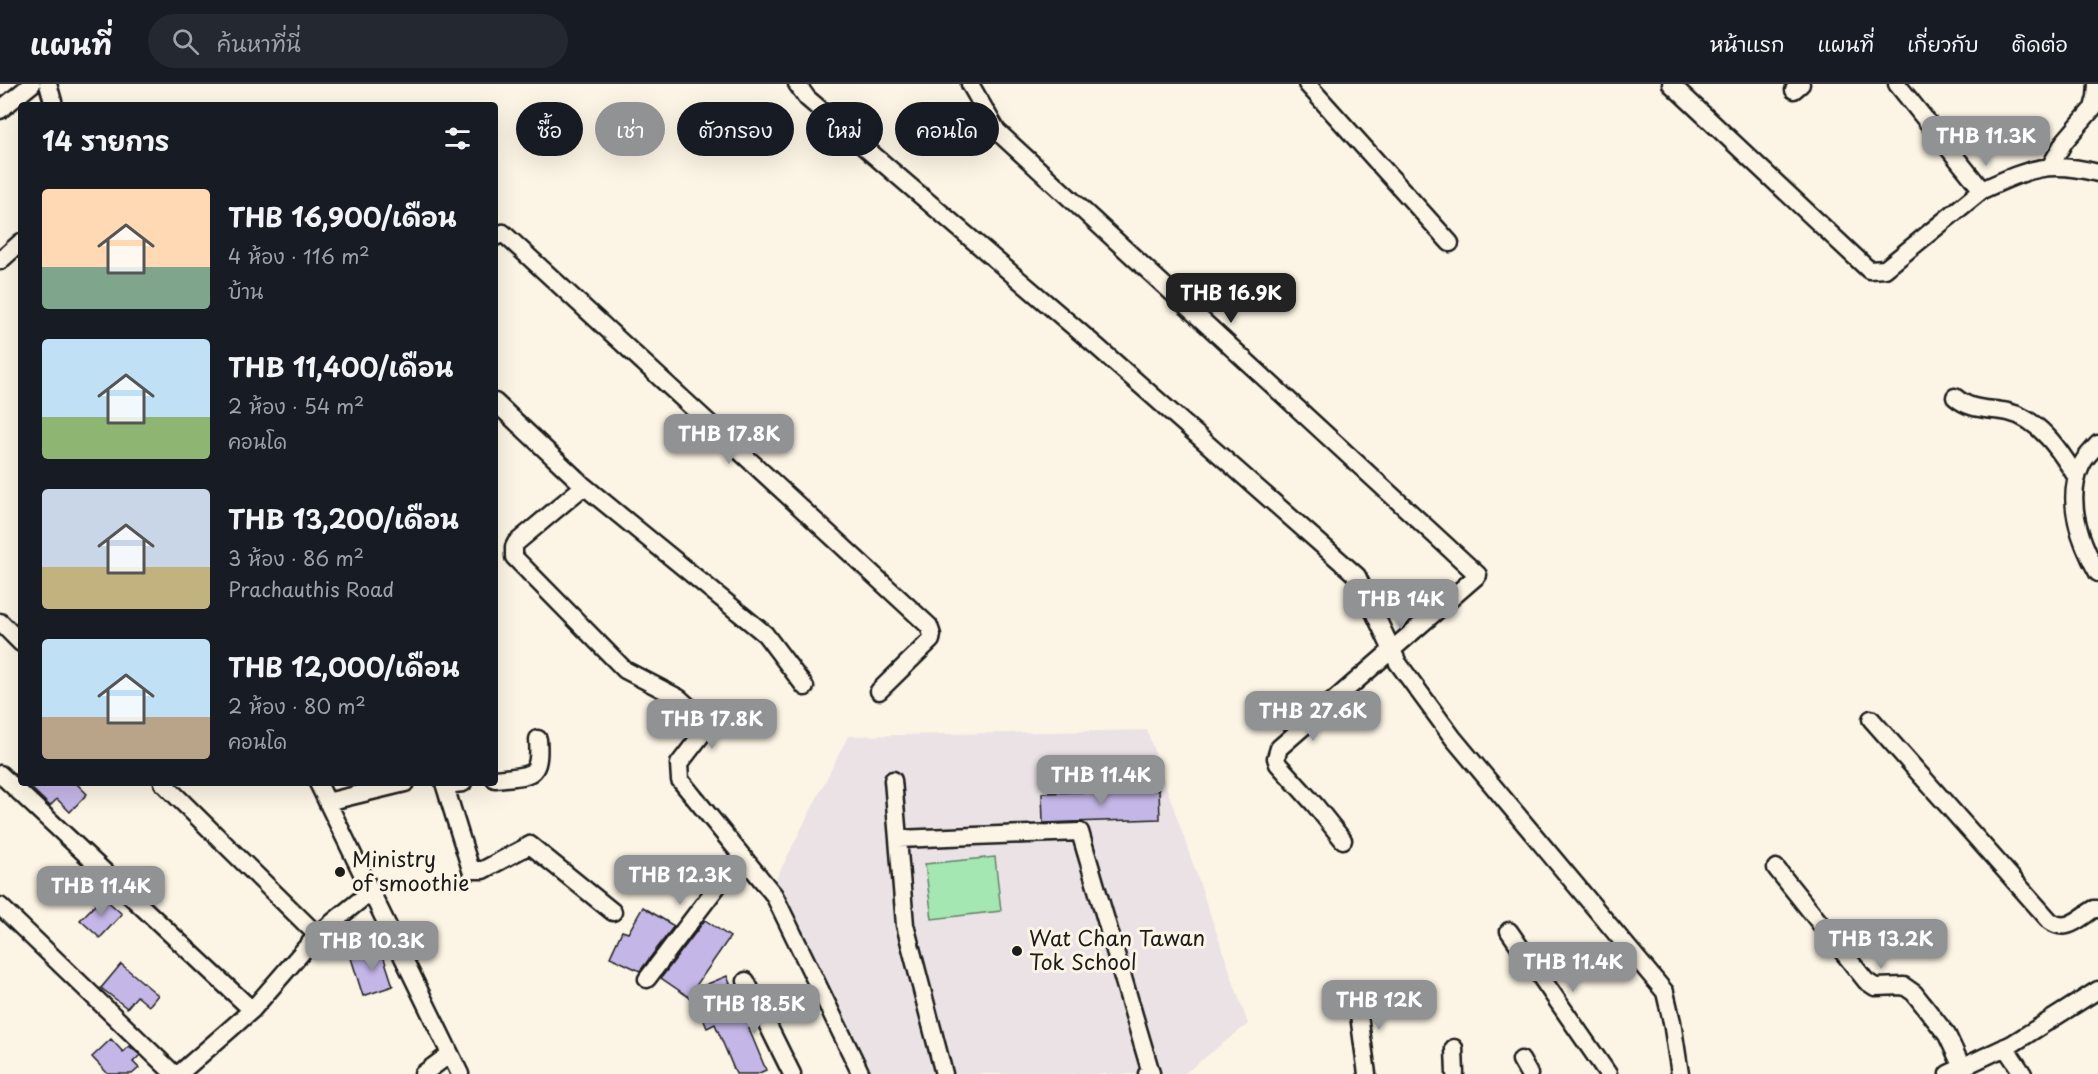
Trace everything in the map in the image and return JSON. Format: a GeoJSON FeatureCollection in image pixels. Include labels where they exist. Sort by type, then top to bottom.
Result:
{"type":"FeatureCollection","features":[{"type":"Feature","properties":{"kind":"street"},"geometry":{"type":"LineString","coordinates":[[0,110],[32,84]]}},
{"type":"Feature","properties":{"kind":"street"},"geometry":{"type":"LineString","coordinates":[[48,84],[53,102]]}},
{"type":"Feature","properties":{"kind":"street"},"geometry":{"type":"LineString","coordinates":[[797,84],[807,98],[1095,345],[1357,576],[1398,663],[1453,738],[1665,992],[1680,1074]]}},
{"type":"Feature","properties":{"kind":"street"},"geometry":{"type":"LineString","coordinates":[[970,84],[997,131],[1478,575],[1276,753],[1278,764],[1343,840]]}},
{"type":"Feature","properties":{"kind":"street"},"geometry":{"type":"LineString","coordinates":[[1307,84],[1450,243]]}},
{"type":"Feature","properties":{"kind":"street"},"geometry":{"type":"LineString","coordinates":[[1671,84],[1869,270],[1885,269],[1982,189],[2025,171],[2050,167],[2073,167],[2098,173]]}},
{"type":"Feature","properties":{"kind":"street"},"geometry":{"type":"LineString","coordinates":[[1897,84],[1982,189]]}},
{"type":"Feature","properties":{"kind":"street"},"geometry":{"type":"LineString","coordinates":[[2050,167],[2064,142],[2093,108],[2097,84]]}},
{"type":"Feature","properties":{"kind":"street"},"geometry":{"type":"LineString","coordinates":[[498,236],[503,233],[929,626],[931,640],[879,691]]}},
{"type":"Feature","properties":{"kind":"street"},"geometry":{"type":"LineString","coordinates":[[0,261],[18,245]]}},
{"type":"Feature","properties":{"kind":"street"},"geometry":{"type":"LineString","coordinates":[[1955,397],[1970,407],[2008,412],[2036,426],[2062,453],[2077,478]]}},
{"type":"Feature","properties":{"kind":"street"},"geometry":{"type":"LineString","coordinates":[[498,408],[584,486],[765,634],[805,687]]}},
{"type":"Feature","properties":{"kind":"street"},"geometry":{"type":"LineString","coordinates":[[2098,444],[2081,464],[2075,497],[2076,516],[2086,553],[2098,573]]}},
{"type":"Feature","properties":{"kind":"street"},"geometry":{"type":"LineString","coordinates":[[584,486],[516,543],[514,556],[625,670],[679,698],[709,725],[679,764],[680,780],[774,895],[861,1074]]}},
{"type":"Feature","properties":{"kind":"street"},"geometry":{"type":"LineString","coordinates":[[0,622],[18,640]]}},
{"type":"Feature","properties":{"kind":"street"},"geometry":{"type":"LineString","coordinates":[[1871,719],[2050,921],[2061,926],[2068,926],[2094,909],[2098,909]]}},
{"type":"Feature","properties":{"kind":"street"},"geometry":{"type":"LineString","coordinates":[[498,779],[527,775],[533,772],[538,764],[538,739]]}},
{"type":"Feature","properties":{"kind":"street"},"geometry":{"type":"LineString","coordinates":[[0,774],[252,1010]]}},
{"type":"Feature","properties":{"kind":"street"},"geometry":{"type":"LineString","coordinates":[[893,780],[905,925],[944,1074]]}},
{"type":"Feature","properties":{"kind":"street"},"geometry":{"type":"LineString","coordinates":[[166,786],[317,935]]}},
{"type":"Feature","properties":{"kind":"street"},"geometry":{"type":"LineString","coordinates":[[319,786],[460,1074]]}},
{"type":"Feature","properties":{"kind":"street"},"geometry":{"type":"LineString","coordinates":[[327,802],[393,786]]}},
{"type":"Feature","properties":{"kind":"street"},"geometry":{"type":"LineString","coordinates":[[445,786],[471,870],[483,870],[530,845],[613,912]]}},
{"type":"Feature","properties":{"kind":"street"},"geometry":{"type":"LineString","coordinates":[[898,839],[1080,832],[1151,1073],[1147,1074]]}},
{"type":"Feature","properties":{"kind":"street"},"geometry":{"type":"LineString","coordinates":[[647,979],[741,855]]}},
{"type":"Feature","properties":{"kind":"street"},"geometry":{"type":"LineString","coordinates":[[1776,868],[1866,981],[1875,987],[1904,986],[1914,993],[1947,1035],[1955,1071],[2005,1047],[2098,990]]}},
{"type":"Feature","properties":{"kind":"street"},"geometry":{"type":"LineString","coordinates":[[179,1074],[252,1010],[317,935],[370,892]]}},
{"type":"Feature","properties":{"kind":"street"},"geometry":{"type":"LineString","coordinates":[[0,906],[174,1074]]}},
{"type":"Feature","properties":{"kind":"street"},"geometry":{"type":"LineString","coordinates":[[1509,931],[1608,1074]]}},
{"type":"Feature","properties":{"kind":"street"},"geometry":{"type":"LineString","coordinates":[[746,981],[792,1074]]}},
{"type":"Feature","properties":{"kind":"street"},"geometry":{"type":"LineString","coordinates":[[1356,993],[1367,1074]]}},
{"type":"Feature","properties":{"kind":"street"},"geometry":{"type":"LineString","coordinates":[[2005,1047],[2023,1074]]}},
{"type":"Feature","properties":{"kind":"street"},"geometry":{"type":"LineString","coordinates":[[1454,1048],[1455,1074]]}},
{"type":"Feature","properties":{"kind":"street"},"geometry":{"type":"LineString","coordinates":[[423,1074],[450,1054]]}},
{"type":"Feature","properties":{"kind":"shaded area","name":"Wat Chan Tawan Tok School"},"geometry":{"type":"Polygon","coordinates":[[[1147,730],[1248,1024],[1184,1074],[869,1074],[776,879],[848,736],[1147,730]]]}},
{"type":"Feature","properties":{"kind":"green space"},"geometry":{"type":"Polygon","coordinates":[[[995,857],[1001,911],[932,919],[925,864],[995,857]]]}},
{"type":"Feature","properties":{"kind":"building"},"geometry":{"type":"Polygon","coordinates":[[[29,786],[79,786],[87,794],[70,812],[57,799],[50,806],[29,786]]]}},
{"type":"Feature","properties":{"kind":"building"},"geometry":{"type":"Polygon","coordinates":[[[1159,790],[1160,819],[1043,823],[1042,793],[1159,790]]]}},
{"type":"Feature","properties":{"kind":"building"},"geometry":{"type":"Polygon","coordinates":[[[103,897],[122,914],[100,938],[80,920],[103,897]]]}},
{"type":"Feature","properties":{"kind":"building"},"geometry":{"type":"Polygon","coordinates":[[[643,907],[674,926],[640,971],[610,957],[622,931],[628,933],[643,907]]]}},
{"type":"Feature","properties":{"kind":"building"},"geometry":{"type":"Polygon","coordinates":[[[705,920],[730,937],[693,990],[727,976],[734,994],[740,992],[756,1026],[749,1029],[766,1070],[757,1074],[736,1074],[715,1024],[707,1028],[696,1002],[661,978],[705,920]]]}},
{"type":"Feature","properties":{"kind":"building"},"geometry":{"type":"Polygon","coordinates":[[[381,949],[393,986],[363,996],[351,958],[381,949]]]}},
{"type":"Feature","properties":{"kind":"building"},"geometry":{"type":"Polygon","coordinates":[[[121,964],[158,995],[149,1006],[137,996],[127,1008],[101,988],[121,964]]]}},
{"type":"Feature","properties":{"kind":"building"},"geometry":{"type":"Polygon","coordinates":[[[111,1039],[123,1052],[129,1046],[140,1055],[133,1062],[139,1068],[132,1074],[108,1074],[92,1057],[111,1039]]]}},
{"type":"Feature","properties":{"kind":"place","name":"Ministry of smoothie"},"geometry":{"type":"Point","coordinates":[340,872]}},
{"type":"Feature","properties":{"kind":"place","name":"Wat Chan Tawan Tok School"},"geometry":{"type":"Point","coordinates":[1017,951]}}]}
